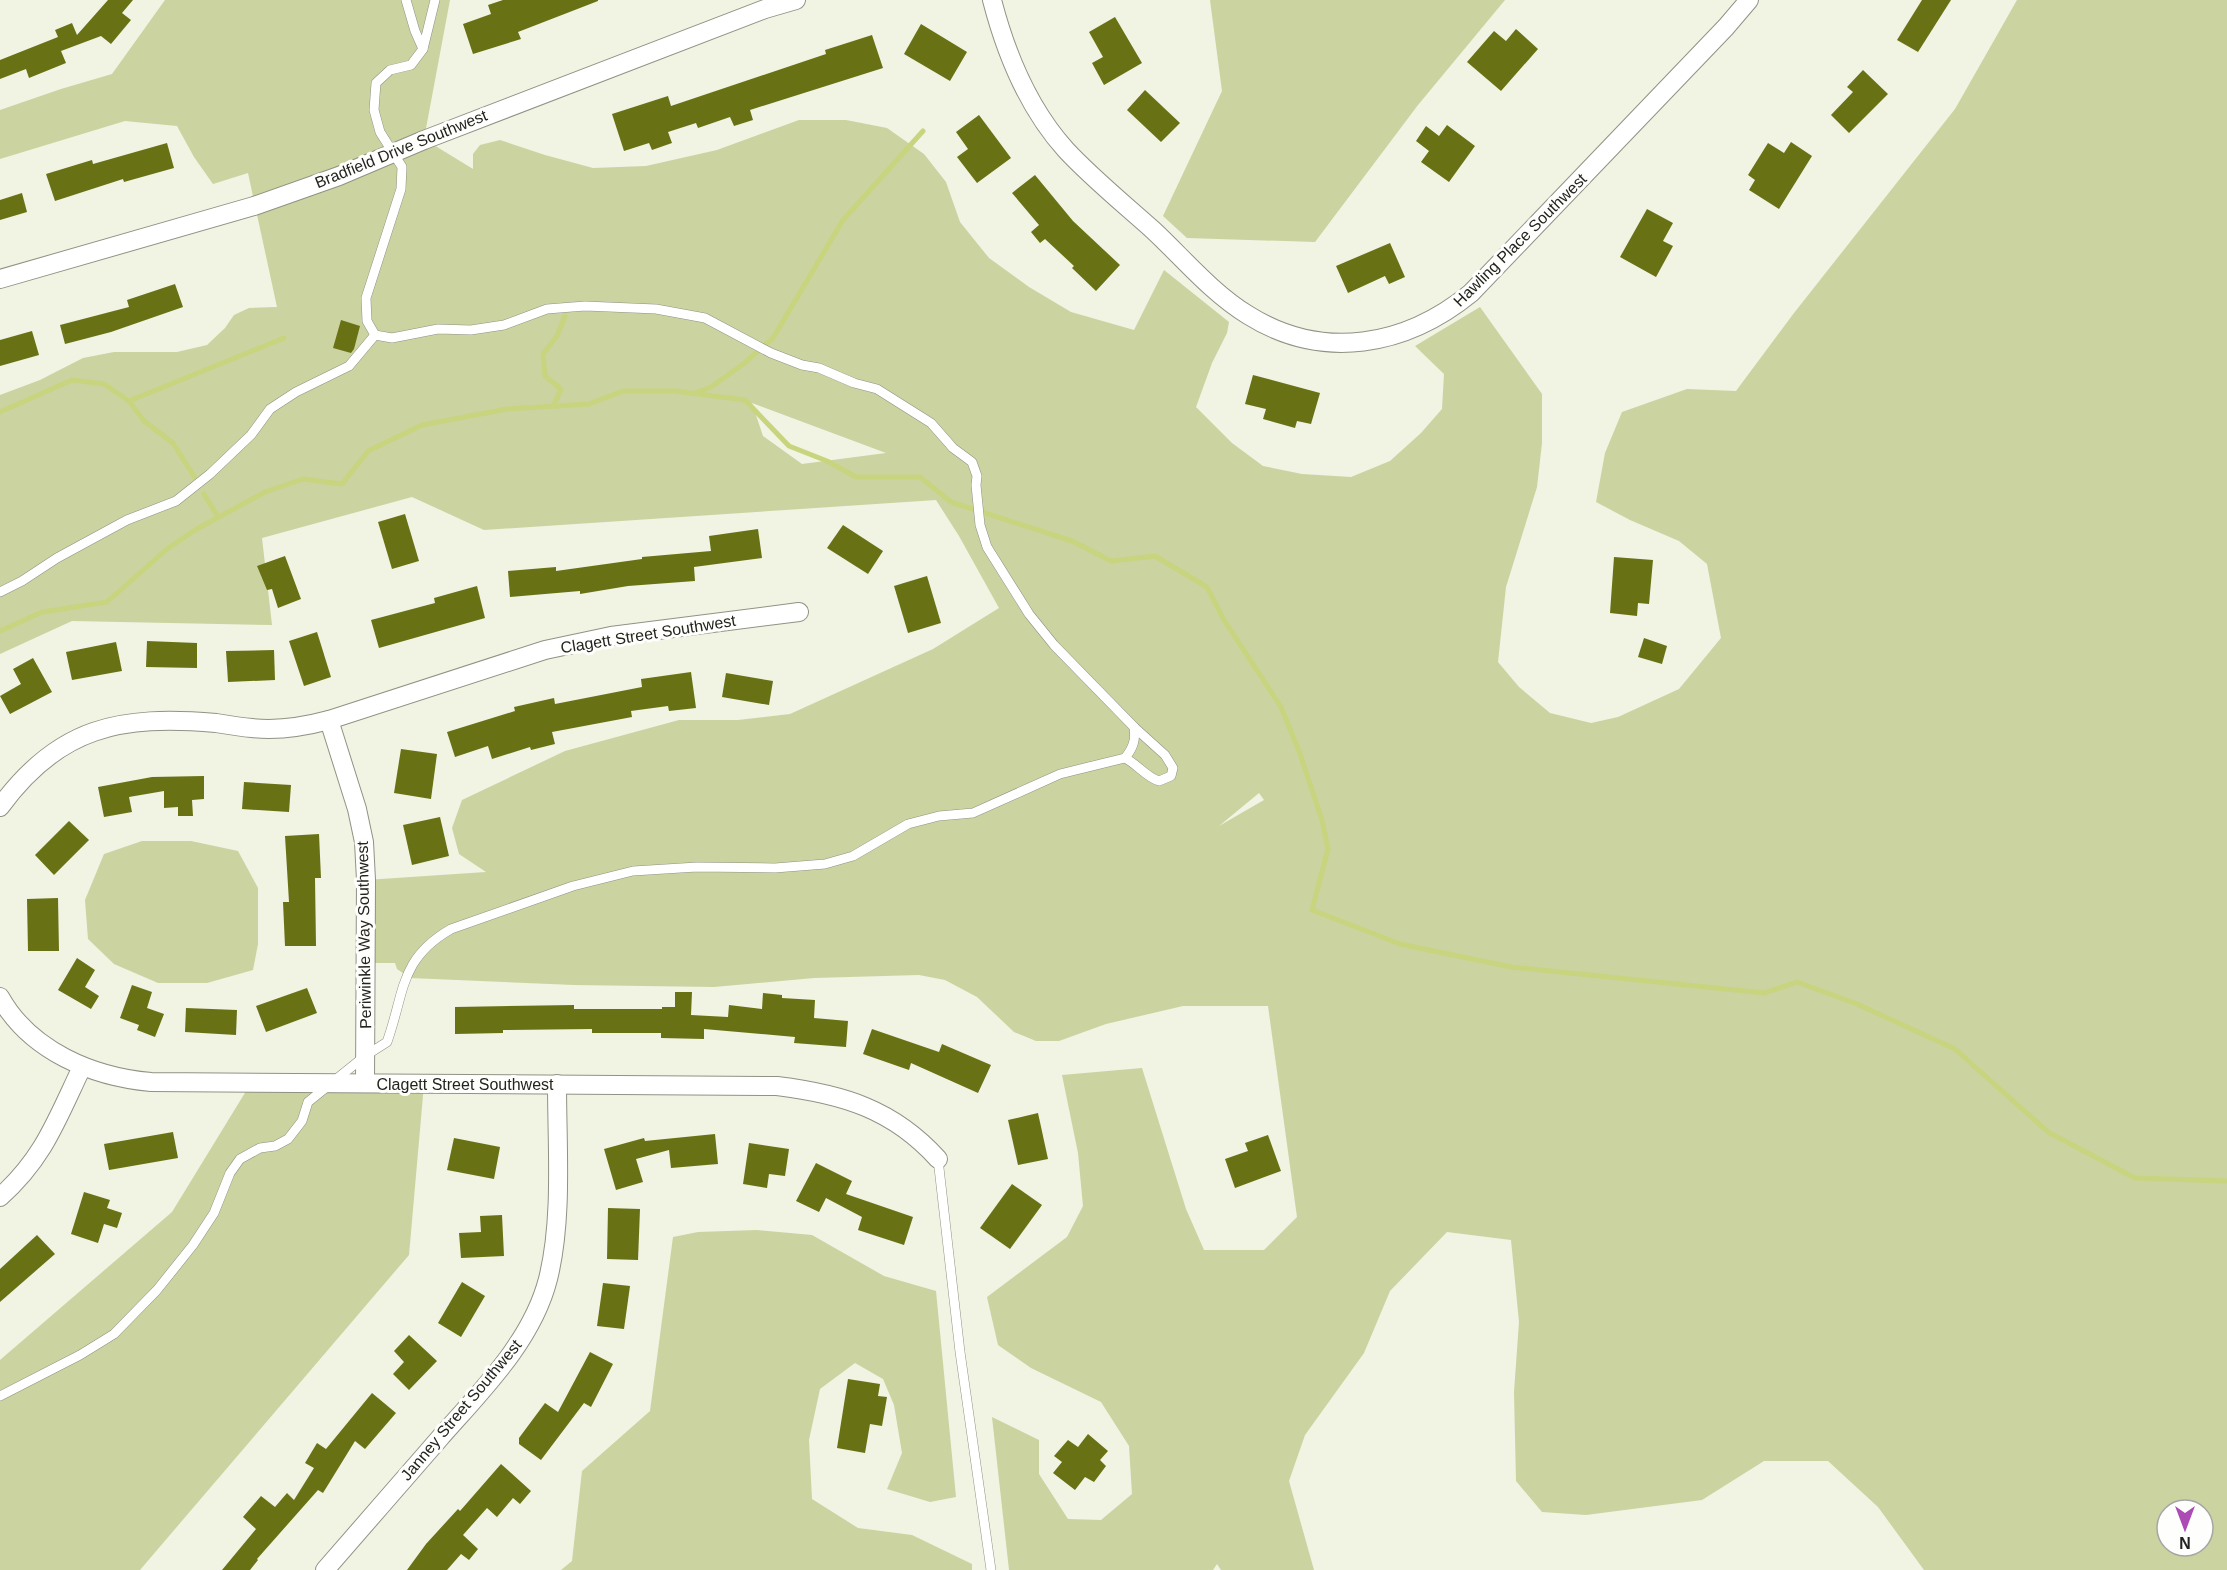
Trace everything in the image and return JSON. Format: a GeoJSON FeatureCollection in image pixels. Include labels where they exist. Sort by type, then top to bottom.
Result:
{"type":"FeatureCollection","features":[{"type":"Feature","properties":{"kind":"street","name":"Bradfield Drive Southwest"},"geometry":{"type":"LineString","coordinates":[[0,279],[254,206],[339,176],[392,153],[699,34],[796,0]]}},
{"type":"Feature","properties":{"kind":"street","name":"Hawling Place Southwest"},"geometry":{"type":"LineString","coordinates":[[992,0],[1003,40],[1013,64],[1040,116],[1066,150],[1219,292],[1246,314],[1294,336],[1320,342],[1346,343],[1373,340],[1423,325],[1449,311],[1471,293],[1726,27],[1749,0]]}},
{"type":"Feature","properties":{"kind":"street","name":"Clagett Street Southwest"},"geometry":{"type":"LineString","coordinates":[[0,807],[34,766],[59,747],[94,732],[129,722],[169,720],[253,729],[302,727],[545,650],[610,636],[799,612]]}},
{"type":"Feature","properties":{"kind":"street","name":"Periwinkle Way Southwest"},"geometry":{"type":"LineString","coordinates":[[329,720],[357,809],[364,842],[366,880],[365,1083]]}},
{"type":"Feature","properties":{"kind":"street","name":"Clagett Street Southwest"},"geometry":{"type":"LineString","coordinates":[[0,998],[36,1038],[82,1067],[127,1080],[777,1086],[812,1090],[860,1103],[903,1126],[938,1160]]}},
{"type":"Feature","properties":{"kind":"street"},"geometry":{"type":"LineString","coordinates":[[0,1197],[26,1173],[46,1144],[82,1067]]}},
{"type":"Feature","properties":{"kind":"street","name":"Janney Street Southwest"},"geometry":{"type":"LineString","coordinates":[[325,1570],[490,1381],[522,1338],[536,1312],[548,1279],[554,1236],[557,1084]]}},
{"type":"Feature","properties":{"kind":"lane"},"geometry":{"type":"LineString","coordinates":[[406,0],[423,49]]}},
{"type":"Feature","properties":{"kind":"lane"},"geometry":{"type":"LineString","coordinates":[[375,335],[367,321],[366,298],[401,189],[402,167],[380,132],[374,110],[376,83],[390,70],[411,65],[423,49],[435,0]]}},
{"type":"Feature","properties":{"kind":"lane"},"geometry":{"type":"LineString","coordinates":[[375,335],[392,338],[438,328],[471,330],[504,325],[547,309],[585,306],[656,309],[705,318],[771,353],[802,365],[819,368],[854,383],[878,389],[931,423],[953,448],[972,462],[977,476],[980,525],[987,547],[1029,614],[1054,645],[1134,727],[1165,755],[1173,768],[1171,776],[1159,781],[1125,758]]}},
{"type":"Feature","properties":{"kind":"lane"},"geometry":{"type":"LineString","coordinates":[[0,592],[127,520],[176,501],[210,474],[251,435],[270,409],[296,392],[349,366],[375,335]]}},
{"type":"Feature","properties":{"kind":"lane"},"geometry":{"type":"LineString","coordinates":[[0,1396],[80,1355],[114,1334],[132,1317],[157,1290],[204,1229],[214,1213],[230,1173],[240,1159],[260,1148],[275,1146],[288,1139],[302,1120],[308,1102],[365,1056],[387,1042],[403,983],[412,963],[436,938],[451,930],[573,886],[633,872],[697,867],[775,868],[825,864],[853,856],[908,824],[939,816],[974,813],[1060,774],[1125,758],[1134,741],[1134,727]]}},
{"type":"Feature","properties":{"kind":"lane"},"geometry":{"type":"LineString","coordinates":[[938,1160],[960,1352],[991,1570]]}},
{"type":"Feature","properties":{"kind":"green space"},"geometry":{"type":"Polygon","coordinates":[[[165,0],[450,0],[424,139],[473,169],[473,154],[480,145],[500,140],[593,168],[646,166],[717,150],[799,120],[846,120],[887,128],[924,154],[946,182],[960,222],[989,258],[1029,287],[1071,312],[1134,330],[1164,270],[1229,322],[1227,333],[1212,363],[1196,407],[1232,443],[1263,466],[1302,474],[1351,477],[1390,461],[1421,433],[1442,409],[1444,374],[1415,346],[1480,307],[1542,394],[1542,443],[1537,487],[1506,587],[1498,662],[1519,687],[1550,713],[1591,723],[1618,717],[1679,689],[1721,638],[1707,564],[1679,541],[1630,520],[1596,502],[1605,453],[1622,412],[1687,389],[1736,391],[1794,313],[1955,109],[2017,0],[2227,0],[2227,1570],[1924,1570],[1878,1507],[1828,1461],[1764,1461],[1702,1500],[1586,1515],[1542,1512],[1516,1481],[1514,1392],[1519,1322],[1511,1240],[1447,1232],[1390,1291],[1364,1353],[1305,1435],[1289,1481],[1314,1570],[1221,1570],[1217,1564],[1213,1570],[1009,1570],[992,1417],[1039,1440],[1039,1474],[1068,1519],[1101,1520],[1132,1494],[1129,1446],[1101,1402],[1031,1368],[998,1345],[987,1297],[1067,1237],[1083,1206],[1078,1153],[1062,1075],[1142,1068],[1186,1209],[1204,1250],[1264,1250],[1297,1217],[1268,1006],[1183,1006],[1106,1024],[1059,1041],[1036,1041],[1014,1032],[977,997],[945,980],[919,975],[814,978],[714,987],[574,985],[410,978],[397,969],[395,963],[366,963],[366,880],[486,872],[459,854],[452,828],[462,800],[565,751],[679,720],[738,720],[790,714],[933,649],[999,608],[936,500],[484,530],[412,497],[262,538],[272,625],[72,621],[0,654],[0,395],[40,380],[83,358],[114,352],[177,352],[207,345],[225,328],[234,315],[249,308],[277,307],[248,173],[213,184],[194,157],[177,126],[125,121],[0,159],[0,110],[112,74],[165,0]],[[752,403],[763,436],[802,464],[886,453],[752,403]],[[1259,793],[1219,826],[1264,800],[1259,793]]]}},
{"type":"Feature","properties":{"kind":"green space"},"geometry":{"type":"Polygon","coordinates":[[[1210,0],[1505,0],[1418,105],[1315,242],[1187,238],[1163,216],[1222,91],[1210,0]]]}},
{"type":"Feature","properties":{"kind":"green space"},"geometry":{"type":"Polygon","coordinates":[[[142,841],[191,841],[238,851],[258,888],[258,944],[253,970],[207,983],[158,983],[114,964],[88,939],[85,900],[104,854],[142,841]]]}},
{"type":"Feature","properties":{"kind":"green space"},"geometry":{"type":"Polygon","coordinates":[[[251,1083],[424,1084],[409,1255],[140,1570],[0,1570],[0,1360],[172,1212],[251,1083]]]}},
{"type":"Feature","properties":{"kind":"green space"},"geometry":{"type":"Polygon","coordinates":[[[757,1230],[812,1235],[884,1276],[936,1291],[956,1497],[930,1502],[887,1489],[902,1453],[894,1405],[883,1379],[855,1363],[820,1389],[809,1440],[812,1499],[858,1528],[912,1535],[972,1564],[972,1570],[561,1570],[572,1561],[582,1471],[650,1411],[673,1237],[698,1232],[757,1230]]]}},
{"type":"Feature","properties":{"kind":"building"},"geometry":{"type":"Polygon","coordinates":[[[108,0],[133,0],[122,13],[131,20],[111,44],[101,36],[61,51],[66,63],[29,78],[26,69],[0,79],[0,60],[58,37],[55,30],[72,23],[77,35],[108,0]]]}},
{"type":"Feature","properties":{"kind":"building"},"geometry":{"type":"Polygon","coordinates":[[[503,0],[598,1],[518,32],[521,39],[473,54],[463,24],[491,14],[488,5],[503,0]]]}},
{"type":"Feature","properties":{"kind":"building"},"geometry":{"type":"Polygon","coordinates":[[[1922,0],[1951,0],[1918,52],[1897,40],[1922,0]]]}},
{"type":"Feature","properties":{"kind":"building"},"geometry":{"type":"Polygon","coordinates":[[[1115,17],[1142,63],[1104,85],[1092,63],[1103,57],[1089,32],[1115,17]]]}},
{"type":"Feature","properties":{"kind":"building"},"geometry":{"type":"Polygon","coordinates":[[[921,24],[967,52],[950,81],[904,54],[921,24]]]}},
{"type":"Feature","properties":{"kind":"building"},"geometry":{"type":"Polygon","coordinates":[[[1516,29],[1538,49],[1501,91],[1467,62],[1494,31],[1506,41],[1516,29]]]}},
{"type":"Feature","properties":{"kind":"building"},"geometry":{"type":"Polygon","coordinates":[[[872,35],[883,68],[750,110],[753,120],[734,126],[730,117],[698,128],[696,123],[668,132],[672,143],[652,150],[649,143],[624,151],[612,114],[668,96],[671,106],[826,54],[825,50],[872,35]]]}},
{"type":"Feature","properties":{"kind":"building"},"geometry":{"type":"Polygon","coordinates":[[[1863,70],[1888,94],[1849,133],[1831,115],[1853,92],[1847,87],[1863,70]]]}},
{"type":"Feature","properties":{"kind":"building"},"geometry":{"type":"Polygon","coordinates":[[[1145,90],[1180,123],[1161,142],[1127,110],[1145,90]]]}},
{"type":"Feature","properties":{"kind":"building"},"geometry":{"type":"Polygon","coordinates":[[[979,115],[1011,158],[977,183],[957,157],[968,149],[956,132],[979,115]]]}},
{"type":"Feature","properties":{"kind":"building"},"geometry":{"type":"Polygon","coordinates":[[[1447,125],[1475,146],[1449,182],[1421,162],[1429,151],[1416,141],[1426,126],[1439,136],[1447,125]]]}},
{"type":"Feature","properties":{"kind":"building"},"geometry":{"type":"Polygon","coordinates":[[[1791,142],[1812,156],[1779,209],[1749,190],[1755,180],[1748,175],[1768,143],[1784,153],[1791,142]]]}},
{"type":"Feature","properties":{"kind":"building"},"geometry":{"type":"Polygon","coordinates":[[[167,143],[174,168],[124,182],[123,179],[55,201],[46,174],[92,160],[93,164],[167,143]]]}},
{"type":"Feature","properties":{"kind":"building"},"geometry":{"type":"Polygon","coordinates":[[[1035,175],[1073,221],[1120,265],[1096,291],[1045,239],[1040,243],[1031,232],[1039,225],[1012,193],[1035,175]]]}},
{"type":"Feature","properties":{"kind":"building"},"geometry":{"type":"Polygon","coordinates":[[[22,193],[27,212],[0,220],[0,200],[22,193]]]}},
{"type":"Feature","properties":{"kind":"building"},"geometry":{"type":"Polygon","coordinates":[[[1647,209],[1673,223],[1663,241],[1673,246],[1656,277],[1620,257],[1647,209]]]}},
{"type":"Feature","properties":{"kind":"building"},"geometry":{"type":"Polygon","coordinates":[[[1390,243],[1405,277],[1389,284],[1385,276],[1348,293],[1336,266],[1390,243]]]}},
{"type":"Feature","properties":{"kind":"building"},"geometry":{"type":"Polygon","coordinates":[[[175,284],[183,307],[111,332],[65,344],[60,325],[129,307],[127,300],[175,284]]]}},
{"type":"Feature","properties":{"kind":"building"},"geometry":{"type":"Polygon","coordinates":[[[341,320],[360,326],[351,353],[333,348],[341,320]]]}},
{"type":"Feature","properties":{"kind":"building"},"geometry":{"type":"Polygon","coordinates":[[[32,331],[39,355],[0,366],[0,340],[32,331]]]}},
{"type":"Feature","properties":{"kind":"building"},"geometry":{"type":"Polygon","coordinates":[[[1253,375],[1320,393],[1311,424],[1297,421],[1295,428],[1263,419],[1266,409],[1245,404],[1253,375]]]}},
{"type":"Feature","properties":{"kind":"building"},"geometry":{"type":"Polygon","coordinates":[[[405,514],[419,561],[392,569],[378,522],[405,514]]]}},
{"type":"Feature","properties":{"kind":"building"},"geometry":{"type":"Polygon","coordinates":[[[843,525],[883,551],[868,574],[827,548],[843,525]]]}},
{"type":"Feature","properties":{"kind":"building"},"geometry":{"type":"Polygon","coordinates":[[[758,529],[762,558],[694,567],[695,581],[628,586],[580,594],[580,591],[510,597],[508,571],[556,567],[556,571],[642,559],[642,557],[711,551],[709,536],[758,529]]]}},
{"type":"Feature","properties":{"kind":"building"},"geometry":{"type":"Polygon","coordinates":[[[285,556],[301,599],[278,608],[272,589],[267,590],[257,566],[285,556]]]}},
{"type":"Feature","properties":{"kind":"building"},"geometry":{"type":"Polygon","coordinates":[[[1614,557],[1653,560],[1649,604],[1638,603],[1637,616],[1610,613],[1614,557]]]}},
{"type":"Feature","properties":{"kind":"building"},"geometry":{"type":"Polygon","coordinates":[[[927,576],[941,623],[908,633],[894,586],[927,576]]]}},
{"type":"Feature","properties":{"kind":"building"},"geometry":{"type":"Polygon","coordinates":[[[477,586],[485,618],[379,648],[371,620],[435,603],[434,598],[477,586]]]}},
{"type":"Feature","properties":{"kind":"building"},"geometry":{"type":"Polygon","coordinates":[[[317,632],[331,677],[304,686],[289,641],[317,632]]]}},
{"type":"Feature","properties":{"kind":"building"},"geometry":{"type":"Polygon","coordinates":[[[1644,638],[1667,646],[1662,664],[1638,657],[1644,638]]]}},
{"type":"Feature","properties":{"kind":"building"},"geometry":{"type":"Polygon","coordinates":[[[147,641],[197,643],[197,668],[146,667],[147,641]]]}},
{"type":"Feature","properties":{"kind":"building"},"geometry":{"type":"Polygon","coordinates":[[[116,642],[122,671],[72,680],[66,652],[116,642]]]}},
{"type":"Feature","properties":{"kind":"building"},"geometry":{"type":"Polygon","coordinates":[[[274,650],[275,680],[228,682],[226,651],[274,650]]]}},
{"type":"Feature","properties":{"kind":"building"},"geometry":{"type":"Polygon","coordinates":[[[33,658],[52,692],[10,714],[0,696],[21,684],[13,669],[33,658]]]}},
{"type":"Feature","properties":{"kind":"building"},"geometry":{"type":"Polygon","coordinates":[[[691,672],[696,708],[669,711],[668,706],[631,711],[632,717],[552,732],[555,744],[531,750],[530,747],[492,759],[488,746],[455,757],[447,732],[515,711],[514,707],[554,698],[555,704],[642,687],[641,679],[691,672]]]}},
{"type":"Feature","properties":{"kind":"building"},"geometry":{"type":"Polygon","coordinates":[[[726,673],[773,681],[769,705],[722,697],[726,673]]]}},
{"type":"Feature","properties":{"kind":"building"},"geometry":{"type":"Polygon","coordinates":[[[401,749],[437,754],[431,799],[394,793],[401,749]]]}},
{"type":"Feature","properties":{"kind":"building"},"geometry":{"type":"Polygon","coordinates":[[[204,776],[204,799],[192,800],[193,816],[178,816],[178,807],[164,808],[164,791],[129,797],[132,812],[104,817],[98,787],[152,777],[204,776]]]}},
{"type":"Feature","properties":{"kind":"building"},"geometry":{"type":"Polygon","coordinates":[[[244,782],[291,785],[289,812],[242,809],[244,782]]]}},
{"type":"Feature","properties":{"kind":"building"},"geometry":{"type":"Polygon","coordinates":[[[440,817],[449,856],[412,865],[403,825],[440,817]]]}},
{"type":"Feature","properties":{"kind":"building"},"geometry":{"type":"Polygon","coordinates":[[[69,821],[89,840],[54,875],[35,855],[69,821]]]}},
{"type":"Feature","properties":{"kind":"building"},"geometry":{"type":"Polygon","coordinates":[[[319,834],[321,878],[315,878],[316,946],[285,946],[283,902],[289,902],[285,836],[319,834]]]}},
{"type":"Feature","properties":{"kind":"building"},"geometry":{"type":"Polygon","coordinates":[[[58,898],[59,951],[28,951],[27,899],[58,898]]]}},
{"type":"Feature","properties":{"kind":"building"},"geometry":{"type":"Polygon","coordinates":[[[77,958],[95,970],[85,987],[99,996],[91,1009],[58,990],[77,958]]]}},
{"type":"Feature","properties":{"kind":"building"},"geometry":{"type":"Polygon","coordinates":[[[132,985],[152,992],[147,1008],[164,1014],[155,1037],[137,1030],[139,1025],[120,1018],[132,985]]]}},
{"type":"Feature","properties":{"kind":"building"},"geometry":{"type":"Polygon","coordinates":[[[307,988],[317,1013],[266,1032],[256,1006],[307,988]]]}},
{"type":"Feature","properties":{"kind":"building"},"geometry":{"type":"Polygon","coordinates":[[[675,992],[692,992],[691,1015],[728,1017],[729,1005],[762,1009],[763,993],[782,995],[782,998],[815,1000],[814,1018],[848,1021],[846,1047],[794,1043],[795,1037],[704,1029],[704,1039],[661,1038],[661,1033],[592,1033],[592,1029],[503,1030],[503,1033],[455,1034],[455,1007],[574,1005],[574,1009],[662,1009],[662,1007],[675,1007],[675,992]]]}},
{"type":"Feature","properties":{"kind":"building"},"geometry":{"type":"Polygon","coordinates":[[[186,1008],[237,1010],[236,1035],[185,1032],[186,1008]]]}},
{"type":"Feature","properties":{"kind":"building"},"geometry":{"type":"Polygon","coordinates":[[[872,1029],[939,1052],[942,1044],[991,1065],[978,1093],[911,1063],[909,1070],[863,1054],[872,1029]]]}},
{"type":"Feature","properties":{"kind":"building"},"geometry":{"type":"Polygon","coordinates":[[[1038,1113],[1048,1159],[1018,1165],[1008,1120],[1038,1113]]]}},
{"type":"Feature","properties":{"kind":"building"},"geometry":{"type":"Polygon","coordinates":[[[173,1132],[178,1158],[109,1170],[104,1144],[173,1132]]]}},
{"type":"Feature","properties":{"kind":"building"},"geometry":{"type":"Polygon","coordinates":[[[715,1134],[718,1164],[671,1168],[669,1150],[636,1159],[643,1182],[616,1190],[604,1149],[644,1138],[645,1141],[715,1134]]]}},
{"type":"Feature","properties":{"kind":"building"},"geometry":{"type":"Polygon","coordinates":[[[1268,1135],[1281,1171],[1235,1188],[1225,1159],[1248,1151],[1245,1143],[1268,1135]]]}},
{"type":"Feature","properties":{"kind":"building"},"geometry":{"type":"Polygon","coordinates":[[[454,1138],[500,1147],[494,1179],[447,1170],[454,1138]]]}},
{"type":"Feature","properties":{"kind":"building"},"geometry":{"type":"Polygon","coordinates":[[[749,1143],[789,1149],[785,1176],[769,1174],[767,1188],[743,1184],[749,1143]]]}},
{"type":"Feature","properties":{"kind":"building"},"geometry":{"type":"Polygon","coordinates":[[[816,1163],[852,1181],[846,1194],[913,1217],[904,1245],[858,1230],[862,1217],[826,1198],[819,1212],[796,1201],[816,1163]]]}},
{"type":"Feature","properties":{"kind":"building"},"geometry":{"type":"Polygon","coordinates":[[[1012,1184],[1042,1205],[1010,1249],[980,1228],[1012,1184]]]}},
{"type":"Feature","properties":{"kind":"building"},"geometry":{"type":"Polygon","coordinates":[[[84,1192],[110,1200],[107,1208],[122,1213],[117,1228],[104,1224],[98,1243],[71,1234],[84,1192]]]}},
{"type":"Feature","properties":{"kind":"building"},"geometry":{"type":"Polygon","coordinates":[[[608,1208],[640,1209],[638,1260],[607,1259],[608,1208]]]}},
{"type":"Feature","properties":{"kind":"building"},"geometry":{"type":"Polygon","coordinates":[[[502,1215],[504,1256],[461,1258],[459,1233],[481,1232],[480,1216],[502,1215]]]}},
{"type":"Feature","properties":{"kind":"building"},"geometry":{"type":"Polygon","coordinates":[[[37,1235],[55,1254],[0,1302],[0,1269],[37,1235]]]}},
{"type":"Feature","properties":{"kind":"building"},"geometry":{"type":"Polygon","coordinates":[[[462,1282],[485,1296],[461,1337],[438,1323],[462,1282]]]}},
{"type":"Feature","properties":{"kind":"building"},"geometry":{"type":"Polygon","coordinates":[[[603,1283],[630,1286],[624,1329],[597,1326],[603,1283]]]}},
{"type":"Feature","properties":{"kind":"building"},"geometry":{"type":"Polygon","coordinates":[[[409,1335],[437,1361],[409,1390],[393,1374],[404,1362],[394,1351],[409,1335]]]}},
{"type":"Feature","properties":{"kind":"building"},"geometry":{"type":"Polygon","coordinates":[[[590,1352],[613,1364],[591,1407],[584,1403],[541,1460],[519,1444],[519,1438],[545,1403],[558,1412],[590,1352]]]}},
{"type":"Feature","properties":{"kind":"building"},"geometry":{"type":"Polygon","coordinates":[[[848,1379],[880,1384],[878,1396],[887,1397],[882,1426],[870,1424],[865,1453],[837,1448],[848,1379]]]}},
{"type":"Feature","properties":{"kind":"building"},"geometry":{"type":"Polygon","coordinates":[[[372,1393],[396,1413],[365,1449],[355,1441],[323,1493],[318,1490],[250,1570],[222,1570],[256,1529],[243,1517],[261,1496],[275,1507],[287,1493],[294,1500],[314,1468],[305,1463],[317,1443],[326,1449],[372,1393]]]}},
{"type":"Feature","properties":{"kind":"building"},"geometry":{"type":"Polygon","coordinates":[[[1088,1434],[1108,1451],[1100,1460],[1106,1466],[1094,1482],[1085,1477],[1075,1490],[1053,1473],[1062,1462],[1054,1456],[1068,1440],[1078,1447],[1088,1434]]]}},
{"type":"Feature","properties":{"kind":"building"},"geometry":{"type":"Polygon","coordinates":[[[501,1464],[531,1491],[520,1504],[513,1498],[497,1517],[487,1508],[463,1535],[478,1549],[469,1560],[461,1554],[447,1570],[407,1570],[426,1544],[458,1509],[460,1511],[501,1464]]]}},
{"type":"Feature","properties":{"kind":"waterway"},"geometry":{"type":"LineString","coordinates":[[695,393],[711,387],[742,365],[773,338],[843,220],[923,131]]}},
{"type":"Feature","properties":{"kind":"waterway"},"geometry":{"type":"LineString","coordinates":[[554,405],[561,389],[545,376],[543,354],[557,336],[565,316]]}},
{"type":"Feature","properties":{"kind":"waterway"},"geometry":{"type":"LineString","coordinates":[[195,478],[173,443],[144,421],[129,401],[284,338]]}},
{"type":"Feature","properties":{"kind":"waterway"},"geometry":{"type":"LineString","coordinates":[[0,412],[72,380],[104,384],[129,401]]}},
{"type":"Feature","properties":{"kind":"waterway"},"geometry":{"type":"LineString","coordinates":[[0,631],[42,612],[107,602],[167,549],[195,530],[265,492],[303,479],[342,484],[368,451],[422,425],[507,409],[589,404],[623,391],[675,391],[745,400],[789,446],[827,461],[856,477],[920,477],[951,502],[1072,541],[1111,561],[1155,556],[1207,587],[1224,620],[1281,707],[1299,751],[1322,820],[1328,849],[1312,910],[1400,944],[1511,967],[1764,993],[1797,982],[1857,1004],[1955,1049],[2048,1132],[2135,1178],[2227,1181]]}},
{"type":"Feature","properties":{"kind":"waterway"},"geometry":{"type":"LineString","coordinates":[[204,494],[218,517]]}}]}
